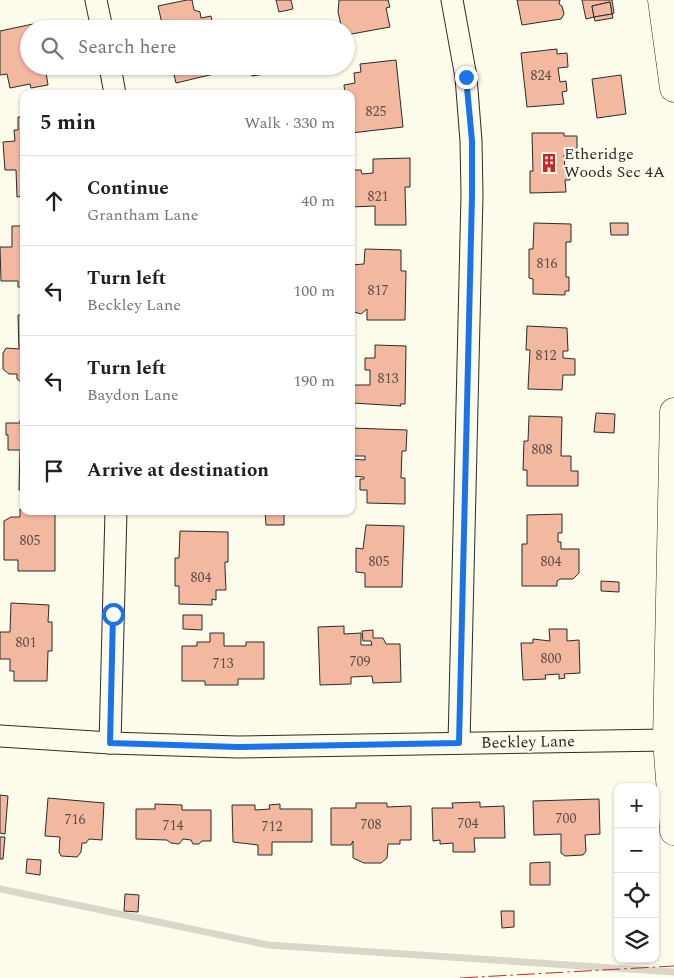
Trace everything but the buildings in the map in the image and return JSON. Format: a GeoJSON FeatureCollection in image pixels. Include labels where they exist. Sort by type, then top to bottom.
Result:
{"type":"FeatureCollection","features":[{"type":"Feature","properties":{"kind":"street"},"geometry":{"type":"LineString","coordinates":[[96,0],[100,20]]}},
{"type":"Feature","properties":{"kind":"street"},"geometry":{"type":"LineString","coordinates":[[452,0],[466,77],[472,141],[459,743]]}},
{"type":"Feature","properties":{"kind":"street"},"geometry":{"type":"LineString","coordinates":[[662,0],[674,88]]}},
{"type":"Feature","properties":{"kind":"street"},"geometry":{"type":"LineString","coordinates":[[112,75],[114,90]]}},
{"type":"Feature","properties":{"kind":"street"},"geometry":{"type":"LineString","coordinates":[[674,412],[667,740],[674,831]]}},
{"type":"Feature","properties":{"kind":"street"},"geometry":{"type":"LineString","coordinates":[[110,743],[116,515]]}},
{"type":"Feature","properties":{"kind":"street","name":"Beckley Lane"},"geometry":{"type":"LineString","coordinates":[[0,736],[110,743],[238,747],[667,740]]}},
{"type":"Feature","properties":{"kind":"waterway"},"geometry":{"type":"LineString","coordinates":[[0,889],[268,945],[674,972]]}},
{"type":"Feature","properties":{"kind":"power"},"geometry":{"type":"LineString","coordinates":[[460,978],[674,966]]}},
{"type":"Feature","properties":{"kind":"place","name":"Etheridge Woods Sec 4A"},"geometry":{"type":"Point","coordinates":[549,163]}},
{"type":"Feature","properties":{"kind":"route"},"geometry":{"type":"LineString","coordinates":[[113,614],[110,743],[238,747],[459,743],[472,195],[472,141],[466,77]]}}]}
